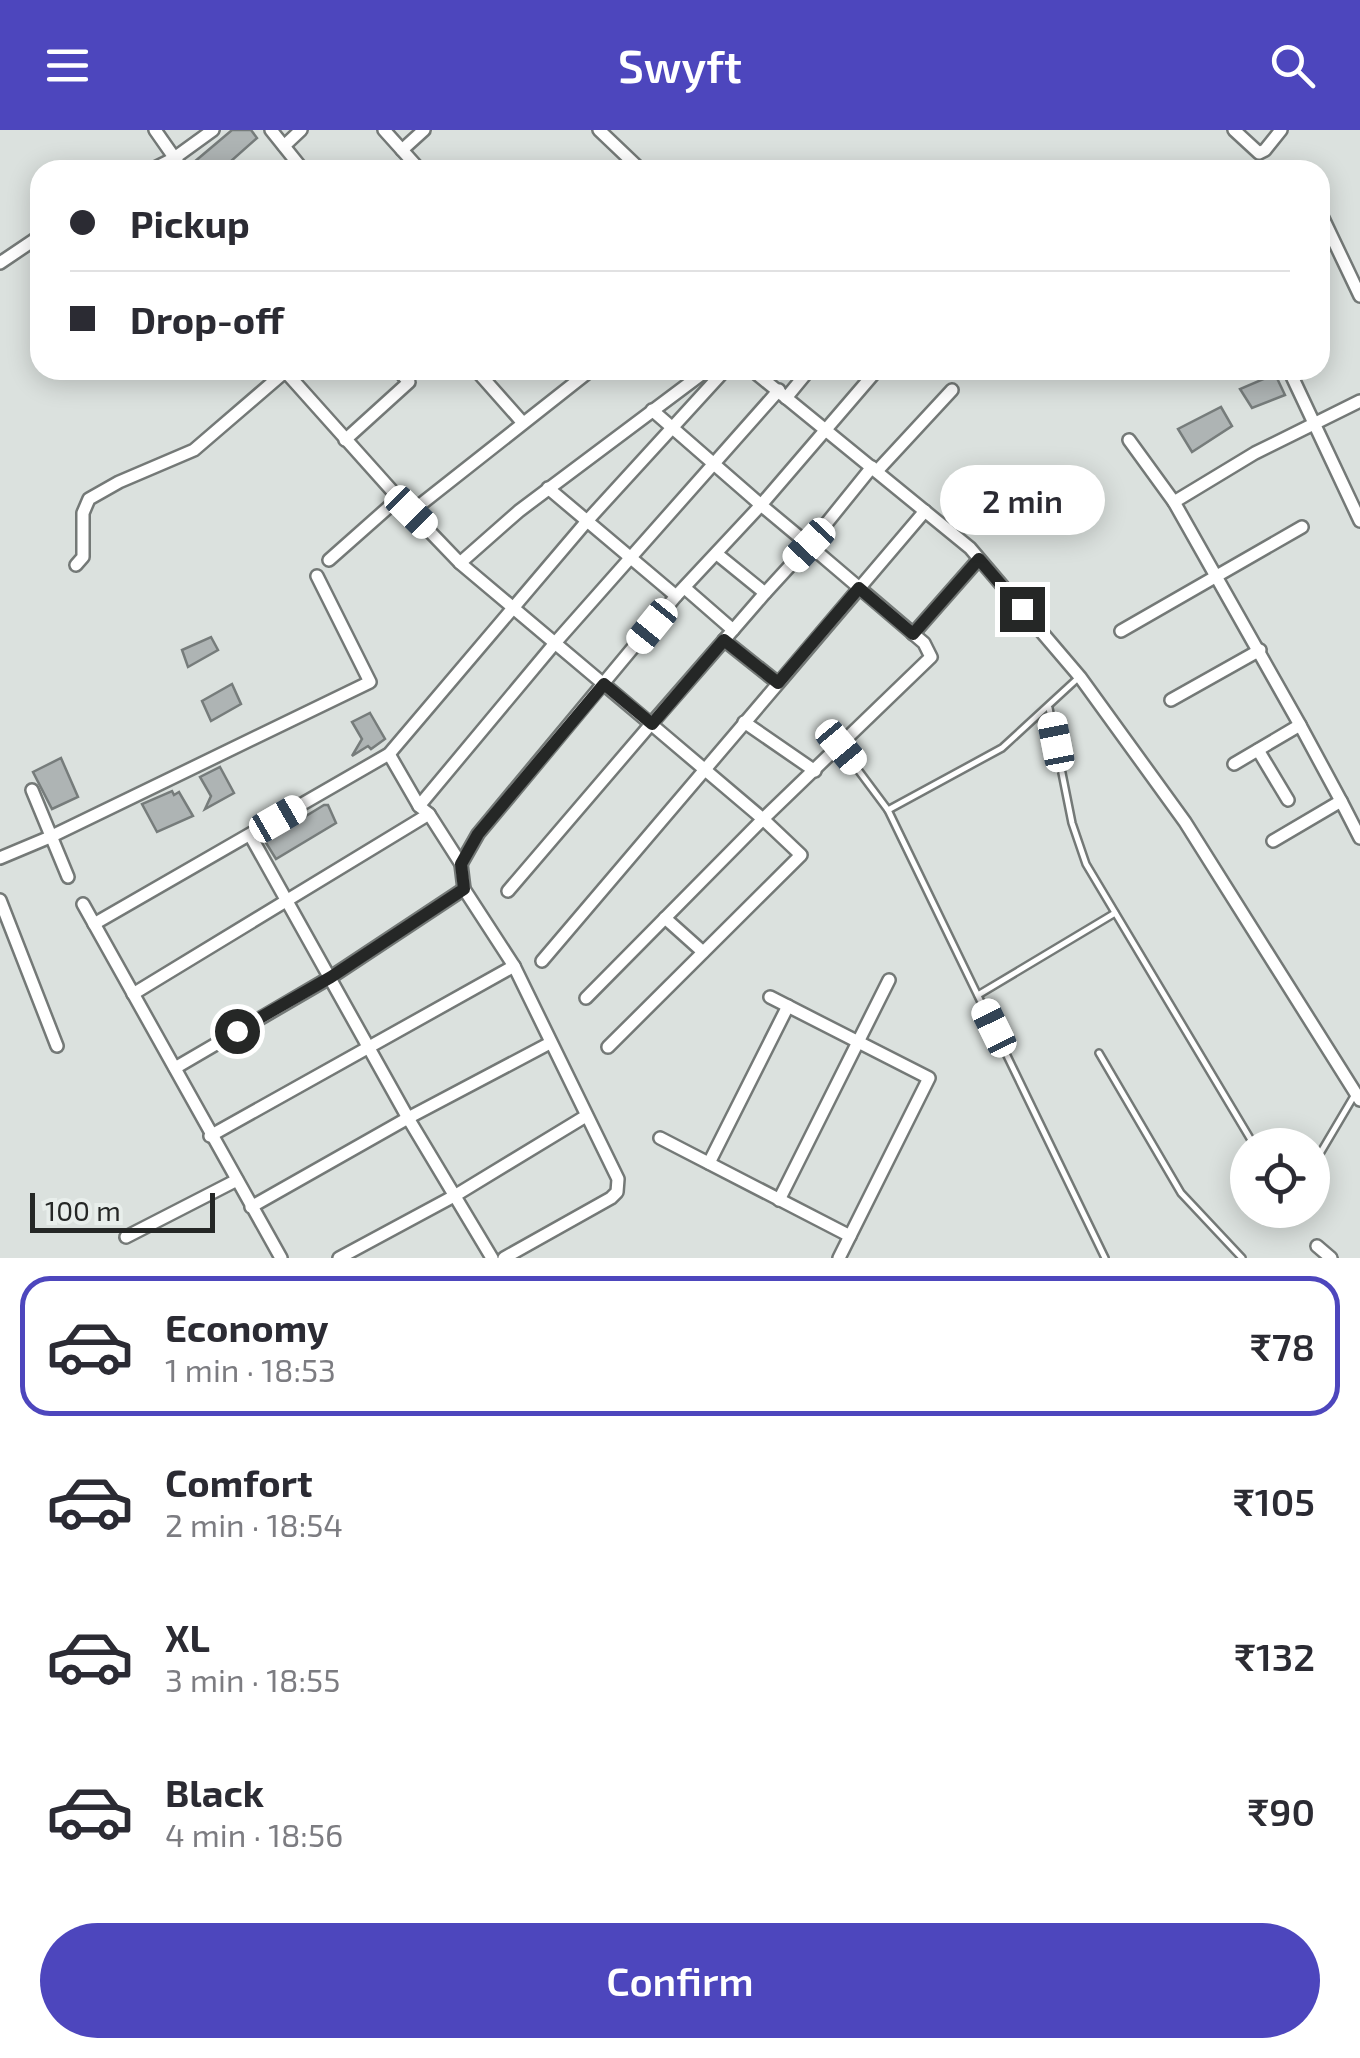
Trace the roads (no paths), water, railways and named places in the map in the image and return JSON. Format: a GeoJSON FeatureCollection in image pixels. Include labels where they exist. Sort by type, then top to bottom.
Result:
{"type":"FeatureCollection","features":[{"type":"Feature","properties":{"kind":"street"},"geometry":{"type":"LineString","coordinates":[[155,130],[173,159],[213,130]]}},
{"type":"Feature","properties":{"kind":"street"},"geometry":{"type":"LineString","coordinates":[[271,130],[295,160]]}},
{"type":"Feature","properties":{"kind":"street"},"geometry":{"type":"LineString","coordinates":[[284,146],[301,130]]}},
{"type":"Feature","properties":{"kind":"street"},"geometry":{"type":"LineString","coordinates":[[384,130],[411,160]]}},
{"type":"Feature","properties":{"kind":"street"},"geometry":{"type":"LineString","coordinates":[[402,150],[424,130]]}},
{"type":"Feature","properties":{"kind":"street"},"geometry":{"type":"LineString","coordinates":[[599,130],[630,160]]}},
{"type":"Feature","properties":{"kind":"street"},"geometry":{"type":"LineString","coordinates":[[1234,130],[1259,153],[1281,130]]}},
{"type":"Feature","properties":{"kind":"street"},"geometry":{"type":"LineString","coordinates":[[1330,233],[1360,296]]}},
{"type":"Feature","properties":{"kind":"street"},"geometry":{"type":"LineString","coordinates":[[0,263],[30,243]]}},
{"type":"Feature","properties":{"kind":"street"},"geometry":{"type":"LineString","coordinates":[[76,565],[84,556],[82,513],[89,499],[194,450],[274,380]]}},
{"type":"Feature","properties":{"kind":"street"},"geometry":{"type":"LineString","coordinates":[[294,380],[460,563],[705,768],[802,855],[608,1047]]}},
{"type":"Feature","properties":{"kind":"street"},"geometry":{"type":"LineString","coordinates":[[485,380],[523,423]]}},
{"type":"Feature","properties":{"kind":"street"},"geometry":{"type":"LineString","coordinates":[[411,512],[576,380]]}},
{"type":"Feature","properties":{"kind":"street"},"geometry":{"type":"LineString","coordinates":[[460,563],[548,488],[693,380]]}},
{"type":"Feature","properties":{"kind":"street"},"geometry":{"type":"LineString","coordinates":[[94,924],[389,754],[587,521],[716,380]]}},
{"type":"Feature","properties":{"kind":"street"},"geometry":{"type":"LineString","coordinates":[[764,380],[979,559],[1080,677],[1185,822],[1358,1096]]}},
{"type":"Feature","properties":{"kind":"street"},"geometry":{"type":"LineString","coordinates":[[133,994],[424,810],[555,643],[713,463],[797,380]]}},
{"type":"Feature","properties":{"kind":"street"},"geometry":{"type":"LineString","coordinates":[[461,864],[478,834],[681,592],[868,380]]}},
{"type":"Feature","properties":{"kind":"street"},"geometry":{"type":"LineString","coordinates":[[1294,380],[1360,521]]}},
{"type":"Feature","properties":{"kind":"street"},"geometry":{"type":"LineString","coordinates":[[345,440],[409,382]]}},
{"type":"Feature","properties":{"kind":"street"},"geometry":{"type":"LineString","coordinates":[[508,891],[874,469],[952,390]]}},
{"type":"Feature","properties":{"kind":"street"},"geometry":{"type":"LineString","coordinates":[[1174,502],[1256,453],[1360,401]]}},
{"type":"Feature","properties":{"kind":"street"},"geometry":{"type":"LineString","coordinates":[[586,998],[763,819],[930,659],[928,649],[913,634],[652,410]]}},
{"type":"Feature","properties":{"kind":"street"},"geometry":{"type":"LineString","coordinates":[[1129,440],[1174,502],[1260,650],[1360,838]]}},
{"type":"Feature","properties":{"kind":"street"},"geometry":{"type":"LineString","coordinates":[[548,488],[631,557],[681,592],[778,683]]}},
{"type":"Feature","properties":{"kind":"street"},"geometry":{"type":"LineString","coordinates":[[329,560],[399,498]]}},
{"type":"Feature","properties":{"kind":"street"},"geometry":{"type":"LineString","coordinates":[[542,961],[925,511]]}},
{"type":"Feature","properties":{"kind":"street"},"geometry":{"type":"LineString","coordinates":[[1121,631],[1302,527]]}},
{"type":"Feature","properties":{"kind":"street"},"geometry":{"type":"LineString","coordinates":[[717,554],[765,593]]}},
{"type":"Feature","properties":{"kind":"street"},"geometry":{"type":"LineString","coordinates":[[913,634],[979,559]]}},
{"type":"Feature","properties":{"kind":"street"},"geometry":{"type":"LineString","coordinates":[[0,858],[370,682],[317,576]]}},
{"type":"Feature","properties":{"kind":"street"},"geometry":{"type":"LineString","coordinates":[[1171,700],[1260,650]]}},
{"type":"Feature","properties":{"kind":"street"},"geometry":{"type":"LineString","coordinates":[[744,722],[815,771]]}},
{"type":"Feature","properties":{"kind":"street"},"geometry":{"type":"LineString","coordinates":[[1234,764],[1300,725]]}},
{"type":"Feature","properties":{"kind":"street"},"geometry":{"type":"LineString","coordinates":[[1258,750],[1288,800]]}},
{"type":"Feature","properties":{"kind":"street"},"geometry":{"type":"LineString","coordinates":[[389,754],[461,864],[464,889],[514,966],[616,1171],[618,1192],[504,1258]]}},
{"type":"Feature","properties":{"kind":"street"},"geometry":{"type":"LineString","coordinates":[[32,790],[68,877]]}},
{"type":"Feature","properties":{"kind":"street"},"geometry":{"type":"LineString","coordinates":[[1273,841],[1341,801]]}},
{"type":"Feature","properties":{"kind":"street"},"geometry":{"type":"LineString","coordinates":[[250,835],[408,1118],[492,1258]]}},
{"type":"Feature","properties":{"kind":"street"},"geometry":{"type":"LineString","coordinates":[[175,1068],[331,977],[464,889]]}},
{"type":"Feature","properties":{"kind":"street"},"geometry":{"type":"LineString","coordinates":[[0,900],[57,1046]]}},
{"type":"Feature","properties":{"kind":"street"},"geometry":{"type":"LineString","coordinates":[[83,904],[281,1258]]}},
{"type":"Feature","properties":{"kind":"street"},"geometry":{"type":"LineString","coordinates":[[665,918],[703,952]]}},
{"type":"Feature","properties":{"kind":"street"},"geometry":{"type":"LineString","coordinates":[[210,1136],[514,966]]}},
{"type":"Feature","properties":{"kind":"street"},"geometry":{"type":"LineString","coordinates":[[779,1200],[888,980]]}},
{"type":"Feature","properties":{"kind":"street"},"geometry":{"type":"LineString","coordinates":[[770,997],[929,1078],[839,1258]]}},
{"type":"Feature","properties":{"kind":"street"},"geometry":{"type":"LineString","coordinates":[[709,1163],[788,1006]]}},
{"type":"Feature","properties":{"kind":"street"},"geometry":{"type":"LineString","coordinates":[[250,1207],[550,1043]]}},
{"type":"Feature","properties":{"kind":"street"},"geometry":{"type":"LineString","coordinates":[[339,1258],[456,1195],[586,1116]]}},
{"type":"Feature","properties":{"kind":"street"},"geometry":{"type":"LineString","coordinates":[[660,1138],[850,1236]]}},
{"type":"Feature","properties":{"kind":"street"},"geometry":{"type":"LineString","coordinates":[[126,1237],[237,1180]]}},
{"type":"Feature","properties":{"kind":"street"},"geometry":{"type":"LineString","coordinates":[[1317,1246],[1331,1258]]}},
{"type":"Feature","properties":{"kind":"lane"},"geometry":{"type":"LineString","coordinates":[[888,810],[1002,748],[1080,677]]}},
{"type":"Feature","properties":{"kind":"lane"},"geometry":{"type":"LineString","coordinates":[[1049,708],[1072,823],[1086,864],[1244,1128]]}},
{"type":"Feature","properties":{"kind":"lane"},"geometry":{"type":"LineString","coordinates":[[841,747],[888,810],[1105,1258]]}},
{"type":"Feature","properties":{"kind":"lane"},"geometry":{"type":"LineString","coordinates":[[978,995],[1115,913]]}},
{"type":"Feature","properties":{"kind":"lane"},"geometry":{"type":"LineString","coordinates":[[1099,1054],[1181,1192],[1242,1258]]}},
{"type":"Feature","properties":{"kind":"lane"},"geometry":{"type":"LineString","coordinates":[[1330,1139],[1358,1096]]}}]}
